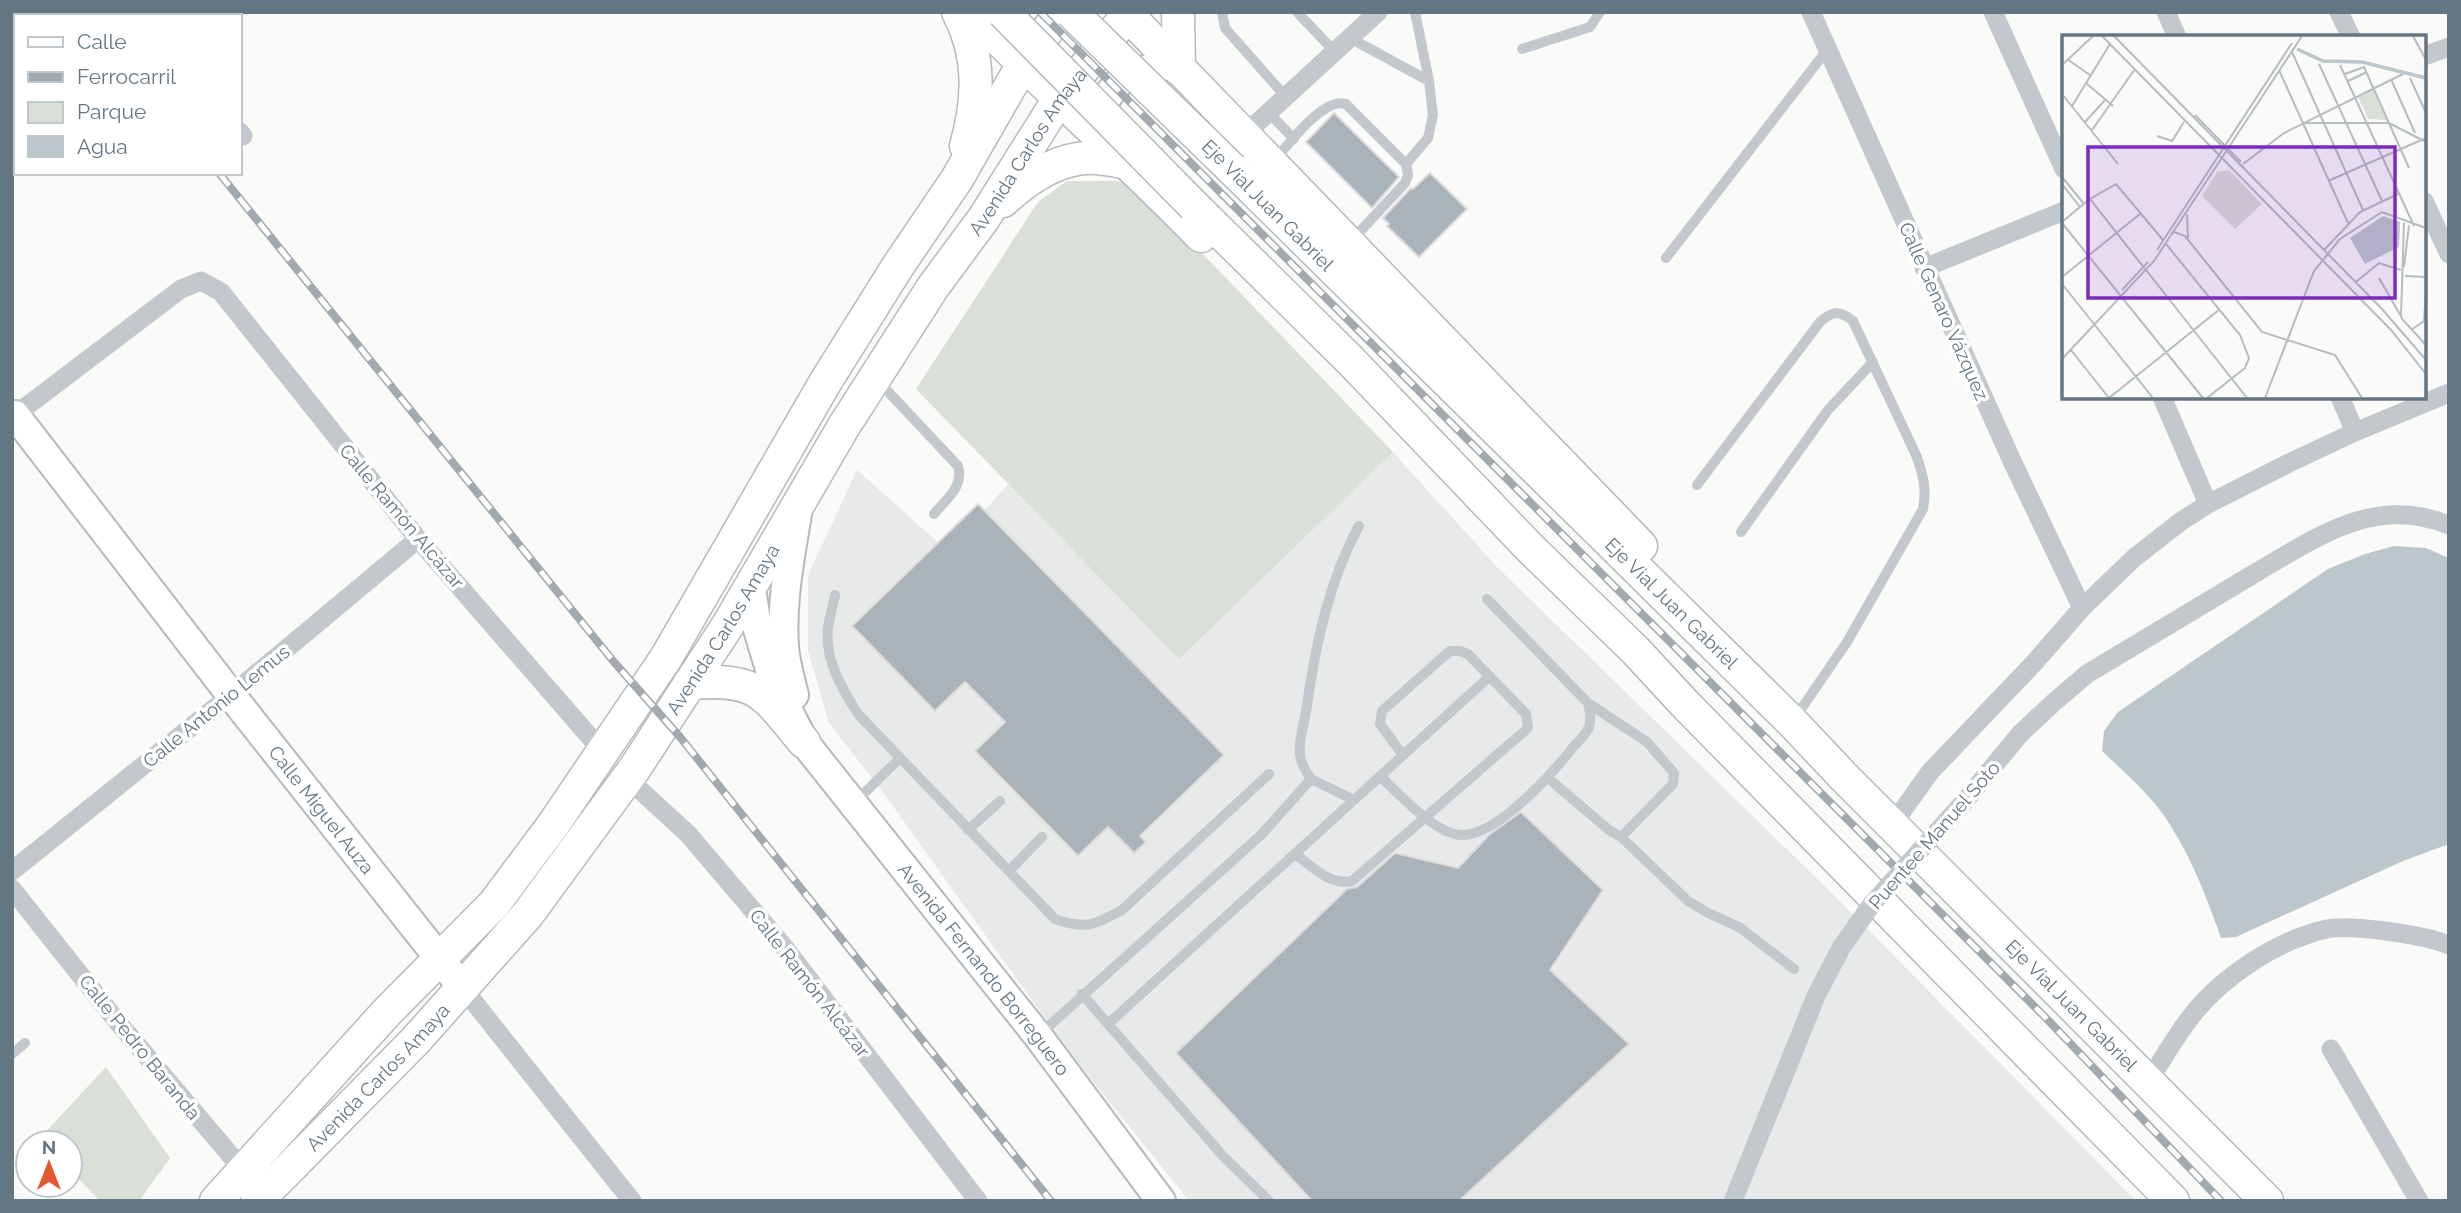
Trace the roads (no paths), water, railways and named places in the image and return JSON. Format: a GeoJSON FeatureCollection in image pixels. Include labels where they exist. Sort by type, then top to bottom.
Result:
{"type":"FeatureCollection","features":[{"type":"Feature","properties":{"kind":"main road"},"geometry":{"type":"LineString","coordinates":[[957,179],[976,96],[973,45],[958,12]]}},
{"type":"Feature","properties":{"kind":"main road"},"geometry":{"type":"LineString","coordinates":[[971,12],[1129,163],[1425,466],[1560,598],[1636,651]]}},
{"type":"Feature","properties":{"kind":"main road"},"geometry":{"type":"LineString","coordinates":[[1003,12],[1377,388],[1530,548],[1636,651],[2173,1201]]}},
{"type":"Feature","properties":{"kind":"main road","name":"Avenida Carlos Amaya"},"geometry":{"type":"LineString","coordinates":[[260,1191],[386,1013],[494,904],[603,752],[666,658],[811,407],[898,266],[957,179],[1023,64],[1052,24],[1065,12]]}},
{"type":"Feature","properties":{"kind":"main road","name":"Eje Vial Juan Gabriel"},"geometry":{"type":"LineString","coordinates":[[1071,12],[1792,722],[2267,1201]]}},
{"type":"Feature","properties":{"kind":"main road"},"geometry":{"type":"LineString","coordinates":[[1177,66],[1178,12]]}},
{"type":"Feature","properties":{"kind":"main road"},"geometry":{"type":"LineString","coordinates":[[1127,13],[1673,580],[1734,665]]}},
{"type":"Feature","properties":{"kind":"main road","name":"Avenida Carlos Amaya"},"geometry":{"type":"LineString","coordinates":[[216,1201],[260,1191],[415,1041],[528,914],[628,779],[751,589],[844,426],[933,287],[984,218],[1059,99],[1127,13]]}},
{"type":"Feature","properties":{"kind":"main road"},"geometry":{"type":"LineString","coordinates":[[1092,129],[1107,96],[1121,80],[1138,70],[1177,66]]}},
{"type":"Feature","properties":{"kind":"main road"},"geometry":{"type":"LineString","coordinates":[[984,218],[1021,184],[1071,160],[1095,158],[1129,163]]}},
{"type":"Feature","properties":{"kind":"main road"},"geometry":{"type":"LineString","coordinates":[[898,266],[933,287]]}},
{"type":"Feature","properties":{"kind":"main road"},"geometry":{"type":"LineString","coordinates":[[811,407],[844,426]]}},
{"type":"Feature","properties":{"kind":"main road","name":"Calle Miguel Auza"},"geometry":{"type":"LineString","coordinates":[[14,417],[462,987]]}},
{"type":"Feature","properties":{"kind":"main road"},"geometry":{"type":"LineString","coordinates":[[785,452],[767,498],[754,545],[751,589],[757,626],[770,673],[804,742]]}},
{"type":"Feature","properties":{"kind":"main road"},"geometry":{"type":"LineString","coordinates":[[798,508],[783,608],[784,648],[804,742]]}},
{"type":"Feature","properties":{"kind":"main road"},"geometry":{"type":"LineString","coordinates":[[690,683],[730,681],[754,689],[778,710],[804,742]]}},
{"type":"Feature","properties":{"kind":"main road","name":"Avenida Fernando Borreguero"},"geometry":{"type":"LineString","coordinates":[[804,742],[1038,1036],[1161,1201]]}},
{"type":"Feature","properties":{"kind":"street"},"geometry":{"type":"LineString","coordinates":[[1244,135],[1378,12]]}},
{"type":"Feature","properties":{"kind":"street","name":"Calle Genaro Vázquez"},"geometry":{"type":"LineString","coordinates":[[1811,12],[1924,268],[2082,608]]}},
{"type":"Feature","properties":{"kind":"street"},"geometry":{"type":"LineString","coordinates":[[1993,12],[2062,165]]}},
{"type":"Feature","properties":{"kind":"street"},"geometry":{"type":"LineString","coordinates":[[2166,12],[2176,35]]}},
{"type":"Feature","properties":{"kind":"street"},"geometry":{"type":"LineString","coordinates":[[2339,12],[2350,35]]}},
{"type":"Feature","properties":{"kind":"street"},"geometry":{"type":"LineString","coordinates":[[2426,55],[2449,47]]}},
{"type":"Feature","properties":{"kind":"street"},"geometry":{"type":"LineString","coordinates":[[2426,205],[2449,254]]}},
{"type":"Feature","properties":{"kind":"street"},"geometry":{"type":"LineString","coordinates":[[1924,268],[2062,212]]}},
{"type":"Feature","properties":{"kind":"street","name":"Calle Ramón Alcázar"},"geometry":{"type":"LineString","coordinates":[[14,417],[181,289],[201,281],[221,292],[418,539],[603,752]]}},
{"type":"Feature","properties":{"kind":"street"},"geometry":{"type":"LineString","coordinates":[[1893,824],[1930,772],[2034,663],[2082,608],[2134,558],[2180,522],[2208,504],[2355,432],[2449,393]]}},
{"type":"Feature","properties":{"kind":"street"},"geometry":{"type":"LineString","coordinates":[[2162,399],[2208,504]]}},
{"type":"Feature","properties":{"kind":"street"},"geometry":{"type":"LineString","coordinates":[[2341,399],[2355,432]]}},
{"type":"Feature","properties":{"kind":"street","name":"Puentee Manuel Soto"},"geometry":{"type":"LineString","coordinates":[[1733,1201],[1816,996],[1841,948],[1872,904],[1964,803],[2020,734],[2087,674],[2313,539],[2360,518],[2391,514],[2449,525]]}},
{"type":"Feature","properties":{"kind":"street","name":"Calle Antonio Lemus"},"geometry":{"type":"LineString","coordinates":[[12,871],[231,695],[418,539]]}},
{"type":"Feature","properties":{"kind":"street","name":"Calle Ramón Alcázar"},"geometry":{"type":"LineString","coordinates":[[628,779],[688,834],[778,939],[978,1201]]}},
{"type":"Feature","properties":{"kind":"street","name":"Calle Pedro Baranda"},"geometry":{"type":"LineString","coordinates":[[12,889],[116,1020],[260,1191]]}},
{"type":"Feature","properties":{"kind":"street"},"geometry":{"type":"LineString","coordinates":[[2149,1081],[2189,1018],[2213,992],[2289,940],[2330,928],[2387,931],[2449,945]]}},
{"type":"Feature","properties":{"kind":"street","name":"Calle Miguel Auza"},"geometry":{"type":"LineString","coordinates":[[462,987],[632,1201]]}},
{"type":"Feature","properties":{"kind":"street"},"geometry":{"type":"LineString","coordinates":[[2331,1049],[2419,1201]]}},
{"type":"Feature","properties":{"kind":"lane"},"geometry":{"type":"LineString","coordinates":[[1222,12],[1225,28],[1285,96]]}},
{"type":"Feature","properties":{"kind":"lane"},"geometry":{"type":"LineString","coordinates":[[1297,12],[1334,51]]}},
{"type":"Feature","properties":{"kind":"lane"},"geometry":{"type":"LineString","coordinates":[[1406,164],[1428,138],[1433,115],[1415,12]]}},
{"type":"Feature","properties":{"kind":"lane"},"geometry":{"type":"LineString","coordinates":[[1522,49],[1590,27],[1600,12]]}},
{"type":"Feature","properties":{"kind":"lane"},"geometry":{"type":"LineString","coordinates":[[1349,38],[1429,81]]}},
{"type":"Feature","properties":{"kind":"lane"},"geometry":{"type":"LineString","coordinates":[[1665,258],[1828,50]]}},
{"type":"Feature","properties":{"kind":"lane"},"geometry":{"type":"LineString","coordinates":[[1272,163],[1323,110],[1339,102],[1346,104],[1406,164],[1408,175],[1405,183],[1349,243]]}},
{"type":"Feature","properties":{"kind":"lane"},"geometry":{"type":"LineString","coordinates":[[1268,112],[1294,139]]}},
{"type":"Feature","properties":{"kind":"lane"},"geometry":{"type":"LineString","coordinates":[[1696,485],[1820,322],[1829,314],[1844,314],[1853,321],[1924,475],[1926,494],[1923,509],[1847,642],[1792,722]]}},
{"type":"Feature","properties":{"kind":"lane"},"geometry":{"type":"LineString","coordinates":[[1741,532],[1828,410],[1873,362]]}},
{"type":"Feature","properties":{"kind":"lane"},"geometry":{"type":"LineString","coordinates":[[875,378],[958,466],[958,485],[934,514]]}},
{"type":"Feature","properties":{"kind":"lane"},"geometry":{"type":"LineString","coordinates":[[1354,800],[1311,779],[1303,768],[1300,751],[1311,672],[1331,591],[1345,552],[1359,526]]}},
{"type":"Feature","properties":{"kind":"lane"},"geometry":{"type":"LineString","coordinates":[[835,595],[828,629],[830,655],[841,687],[858,714],[1055,919],[1076,926],[1100,922],[1122,910],[1269,774]]}},
{"type":"Feature","properties":{"kind":"lane"},"geometry":{"type":"LineString","coordinates":[[1487,599],[1588,703],[1647,742],[1674,773],[1673,784],[1621,837]]}},
{"type":"Feature","properties":{"kind":"lane"},"geometry":{"type":"LineString","coordinates":[[1295,854],[1332,881],[1352,881],[1528,728],[1526,714],[1468,654],[1450,651],[1382,712],[1380,724],[1402,754]]}},
{"type":"Feature","properties":{"kind":"lane"},"geometry":{"type":"LineString","coordinates":[[1108,1024],[1490,676]]}},
{"type":"Feature","properties":{"kind":"lane"},"geometry":{"type":"LineString","coordinates":[[1380,776],[1447,833],[1476,833],[1494,824],[1548,778],[1588,729],[1591,717],[1588,703]]}},
{"type":"Feature","properties":{"kind":"lane"},"geometry":{"type":"LineString","coordinates":[[854,804],[899,759]]}},
{"type":"Feature","properties":{"kind":"lane"},"geometry":{"type":"LineString","coordinates":[[1548,778],[1621,837],[1688,901],[1739,927],[1794,969]]}},
{"type":"Feature","properties":{"kind":"lane"},"geometry":{"type":"LineString","coordinates":[[1038,1036],[1262,834],[1311,779]]}},
{"type":"Feature","properties":{"kind":"lane"},"geometry":{"type":"LineString","coordinates":[[968,830],[1000,801]]}},
{"type":"Feature","properties":{"kind":"lane"},"geometry":{"type":"LineString","coordinates":[[1009,872],[1042,837]]}},
{"type":"Feature","properties":{"kind":"lane"},"geometry":{"type":"LineString","coordinates":[[1082,994],[1222,1155],[1269,1201]]}},
{"type":"Feature","properties":{"kind":"lane"},"geometry":{"type":"LineString","coordinates":[[12,1054],[25,1043]]}},
{"type":"Feature","properties":{"kind":"water"},"geometry":{"type":"Polygon","coordinates":[[[2394,546],[2426,548],[2449,558],[2449,844],[2403,861],[2236,937],[2221,938],[2198,879],[2169,823],[2155,803],[2102,751],[2104,731],[2118,712],[2328,569],[2394,546]]]}},
{"type":"Feature","properties":{"kind":"railway"},"geometry":{"type":"LineString","coordinates":[[1040,12],[2045,1017],[2221,1201]]}},
{"type":"Feature","properties":{"kind":"railway"},"geometry":{"type":"LineString","coordinates":[[221,175],[614,662],[680,737],[1051,1201]]}}]}
